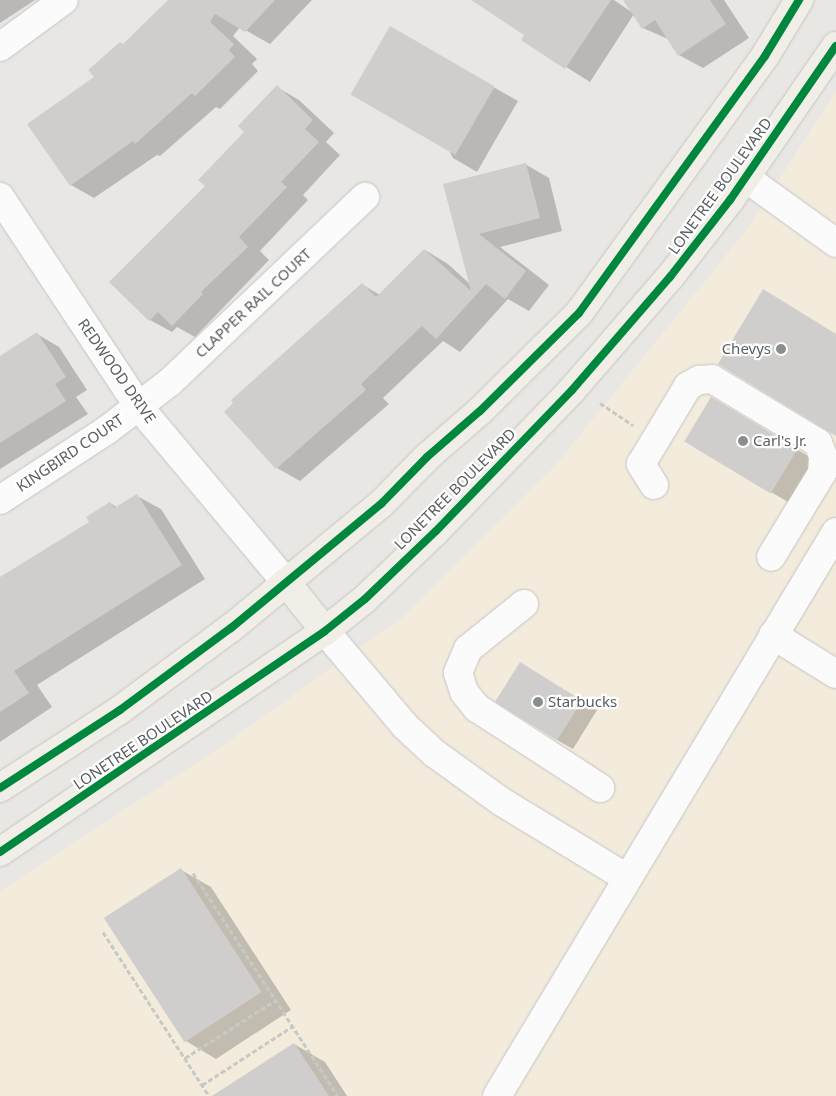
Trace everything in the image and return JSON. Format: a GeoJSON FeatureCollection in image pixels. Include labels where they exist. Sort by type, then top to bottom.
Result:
{"type":"FeatureCollection","features":[{"type":"Feature","properties":{"kind":"main road"},"geometry":{"type":"LineString","coordinates":[[0,788],[120,710],[231,628],[381,504],[579,313],[765,56],[799,0]]}},
{"type":"Feature","properties":{"kind":"main road","name":"LONETREE BOULEVARD"},"geometry":{"type":"LineString","coordinates":[[0,852],[325,631],[365,599],[436,531],[572,390],[670,277],[746,178],[836,46]]}},
{"type":"Feature","properties":{"kind":"main road"},"geometry":{"type":"LineString","coordinates":[[286,582],[325,631]]}},
{"type":"Feature","properties":{"kind":"street"},"geometry":{"type":"LineString","coordinates":[[0,47],[64,0]]}},
{"type":"Feature","properties":{"kind":"street"},"geometry":{"type":"LineString","coordinates":[[746,178],[836,243]]}},
{"type":"Feature","properties":{"kind":"street","name":"REDWOOD DRIVE"},"geometry":{"type":"LineString","coordinates":[[0,197],[139,407],[286,582]]}},
{"type":"Feature","properties":{"kind":"street","name":"CLAPPER RAIL COURT"},"geometry":{"type":"LineString","coordinates":[[139,407],[170,382],[366,197]]}},
{"type":"Feature","properties":{"kind":"street"},"geometry":{"type":"LineString","coordinates":[[654,485],[641,464],[688,386],[699,380],[712,379],[818,443],[823,456],[822,473],[772,557]]}},
{"type":"Feature","properties":{"kind":"street","name":"KINGBIRD COURT"},"geometry":{"type":"LineString","coordinates":[[0,500],[139,407]]}},
{"type":"Feature","properties":{"kind":"street"},"geometry":{"type":"LineString","coordinates":[[497,1096],[836,532]]}},
{"type":"Feature","properties":{"kind":"street"},"geometry":{"type":"LineString","coordinates":[[524,604],[468,649],[458,673],[464,692],[477,708],[600,788]]}},
{"type":"Feature","properties":{"kind":"street"},"geometry":{"type":"LineString","coordinates":[[325,631],[393,713],[434,753],[502,802],[627,878]]}},
{"type":"Feature","properties":{"kind":"street"},"geometry":{"type":"LineString","coordinates":[[773,636],[836,674]]}},
{"type":"Feature","properties":{"kind":"path"},"geometry":{"type":"LineString","coordinates":[[600,403],[636,426]]}},
{"type":"Feature","properties":{"kind":"path"},"geometry":{"type":"LineString","coordinates":[[193,873],[338,1096]]}},
{"type":"Feature","properties":{"kind":"path"},"geometry":{"type":"LineString","coordinates":[[103,932],[210,1096]]}},
{"type":"Feature","properties":{"kind":"path"},"geometry":{"type":"LineString","coordinates":[[185,1058],[276,1000]]}},
{"type":"Feature","properties":{"kind":"path"},"geometry":{"type":"LineString","coordinates":[[202,1085],[293,1026]]}},
{"type":"Feature","properties":{"kind":"shaded area"},"geometry":{"type":"Polygon","coordinates":[[[836,92],[836,1096],[0,1096],[0,891],[216,750],[404,616],[554,467],[744,233],[836,92]]]}},
{"type":"Feature","properties":{"kind":"building"},"geometry":{"type":"Polygon","coordinates":[[[168,0],[275,0],[245,32],[215,14],[210,22],[234,44],[229,50],[235,57],[195,96],[192,93],[135,144],[133,141],[70,186],[27,124],[94,77],[88,70],[120,42],[123,44],[168,0]]]}},
{"type":"Feature","properties":{"kind":"building"},"geometry":{"type":"Polygon","coordinates":[[[471,0],[611,0],[565,69],[521,40],[524,35],[471,0]]]}},
{"type":"Feature","properties":{"kind":"building"},"geometry":{"type":"Polygon","coordinates":[[[623,0],[710,0],[726,24],[678,56],[655,20],[642,29],[623,0]]]}},
{"type":"Feature","properties":{"kind":"building"},"geometry":{"type":"Polygon","coordinates":[[[390,26],[495,86],[455,155],[350,94],[390,26]]]}},
{"type":"Feature","properties":{"kind":"building"},"geometry":{"type":"Polygon","coordinates":[[[277,85],[313,120],[305,129],[319,142],[281,182],[287,187],[239,237],[248,247],[201,292],[203,294],[172,326],[158,312],[149,321],[109,282],[205,186],[198,180],[244,132],[238,126],[277,85]]]}},
{"type":"Feature","properties":{"kind":"building"},"geometry":{"type":"Polygon","coordinates":[[[526,163],[540,218],[479,234],[526,271],[505,299],[486,284],[436,339],[422,326],[361,384],[366,390],[276,469],[224,412],[233,403],[231,400],[362,283],[376,297],[424,249],[471,291],[443,184],[526,163]]]}},
{"type":"Feature","properties":{"kind":"building","name":"Chevys"},"geometry":{"type":"Polygon","coordinates":[[[763,289],[836,334],[836,436],[718,364],[763,289]]]}},
{"type":"Feature","properties":{"kind":"building"},"geometry":{"type":"Polygon","coordinates":[[[37,332],[66,377],[55,384],[66,401],[0,443],[0,356],[37,332]]]}},
{"type":"Feature","properties":{"kind":"building","name":"Carl's Jr."},"geometry":{"type":"Polygon","coordinates":[[[711,397],[798,449],[771,494],[684,442],[711,397]]]}},
{"type":"Feature","properties":{"kind":"building"},"geometry":{"type":"Polygon","coordinates":[[[137,494],[182,565],[14,671],[29,693],[0,712],[0,577],[89,522],[86,517],[110,502],[114,508],[137,494]]]}},
{"type":"Feature","properties":{"kind":"building","name":"Starbucks"},"geometry":{"type":"Polygon","coordinates":[[[520,662],[582,701],[557,741],[495,702],[520,662]]]}},
{"type":"Feature","properties":{"kind":"building"},"geometry":{"type":"Polygon","coordinates":[[[181,868],[262,992],[184,1042],[104,918],[181,868]]]}},
{"type":"Feature","properties":{"kind":"building"},"geometry":{"type":"Polygon","coordinates":[[[294,1043],[329,1096],[212,1096],[294,1043]]]}},
{"type":"Feature","properties":{"kind":"cycle path"},"geometry":{"type":"LineString","coordinates":[[0,788],[120,710],[231,628],[381,504],[427,457],[480,411],[579,313],[765,56],[799,0]]}},
{"type":"Feature","properties":{"kind":"cycle path"},"geometry":{"type":"LineString","coordinates":[[0,852],[325,631],[365,599],[436,531],[572,390],[670,277],[730,200],[836,46]]}},
{"type":"Feature","properties":{"kind":"place","name":"Chevys"},"geometry":{"type":"Point","coordinates":[781,349]}},
{"type":"Feature","properties":{"kind":"place","name":"Carl's Jr."},"geometry":{"type":"Point","coordinates":[743,441]}},
{"type":"Feature","properties":{"kind":"place","name":"Starbucks"},"geometry":{"type":"Point","coordinates":[538,702]}}]}
